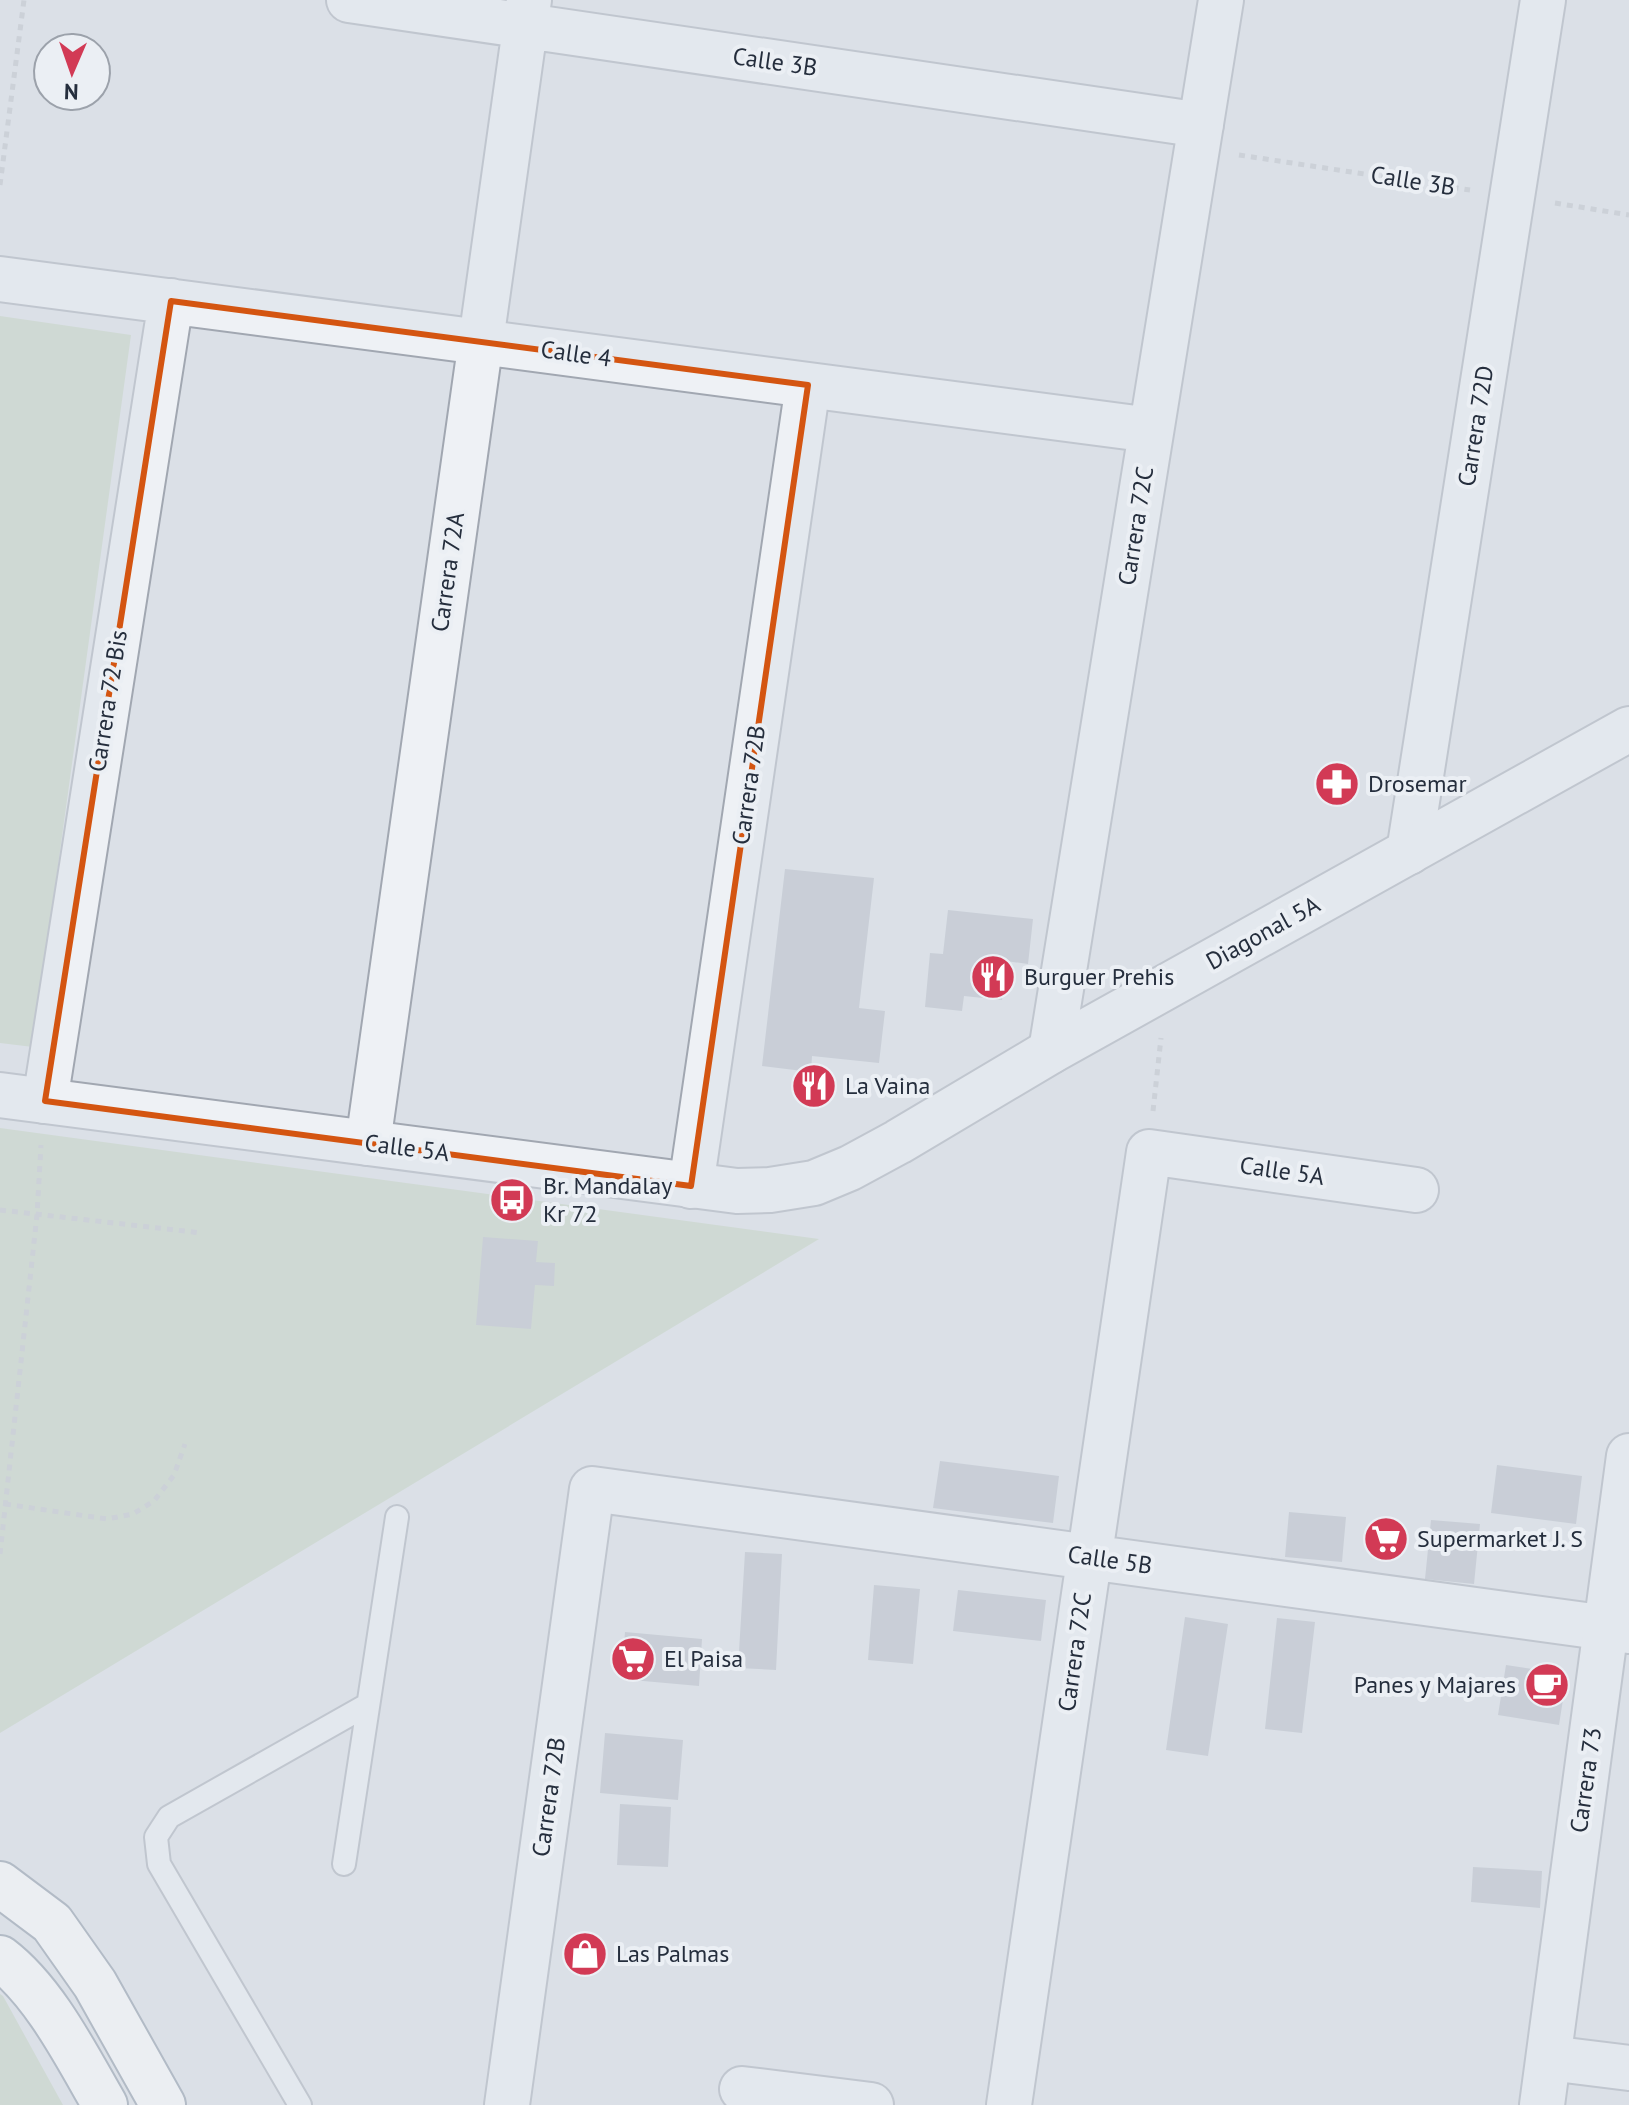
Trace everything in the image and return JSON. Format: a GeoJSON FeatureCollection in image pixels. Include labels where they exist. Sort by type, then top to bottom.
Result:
{"type":"FeatureCollection","features":[{"type":"Feature","properties":{"kind":"highway"},"geometry":{"type":"LineString","coordinates":[[0,1884],[52,1923],[95,1984],[163,2105]]}},
{"type":"Feature","properties":{"kind":"highway"},"geometry":{"type":"LineString","coordinates":[[0,1958],[10,1965],[50,2012],[105,2105]]}},
{"type":"Feature","properties":{"kind":"street","name":"Calle 3B"},"geometry":{"type":"LineString","coordinates":[[349,0],[527,13],[1199,136]]}},
{"type":"Feature","properties":{"kind":"street","name":"Carrera 72C"},"geometry":{"type":"LineString","coordinates":[[1051,1051],[1221,0]]}},
{"type":"Feature","properties":{"kind":"street","name":"Carrera 72D"},"geometry":{"type":"LineString","coordinates":[[1409,852],[1543,0]]}},
{"type":"Feature","properties":{"kind":"street","name":"Carrera 72A"},"geometry":{"type":"LineString","coordinates":[[368,1143],[527,13]]}},
{"type":"Feature","properties":{"kind":"street","name":"Calle 4"},"geometry":{"type":"LineString","coordinates":[[0,279],[1151,430]]}},
{"type":"Feature","properties":{"kind":"street","name":"Carrera 72 Bis"},"geometry":{"type":"LineString","coordinates":[[45,1101],[171,301]]}},
{"type":"Feature","properties":{"kind":"street","name":"Carrera 72B"},"geometry":{"type":"LineString","coordinates":[[691,1186],[808,385]]}},
{"type":"Feature","properties":{"kind":"street","name":"Diagonal 5A"},"geometry":{"type":"LineString","coordinates":[[814,1183],[898,1142],[1051,1051],[1629,729]]}},
{"type":"Feature","properties":{"kind":"street","name":"Calle 5A"},"geometry":{"type":"LineString","coordinates":[[0,1095],[737,1191],[770,1190],[814,1183]]}},
{"type":"Feature","properties":{"kind":"street","name":"Carrera 72C"},"geometry":{"type":"LineString","coordinates":[[1009,2105],[1149,1152]]}},
{"type":"Feature","properties":{"kind":"street","name":"Calle 5A"},"geometry":{"type":"LineString","coordinates":[[1149,1152],[1416,1190]]}},
{"type":"Feature","properties":{"kind":"street","name":"Carrera 73"},"geometry":{"type":"LineString","coordinates":[[1542,2105],[1618,1629],[1629,1456]]}},
{"type":"Feature","properties":{"kind":"street","name":"Carrera 72B"},"geometry":{"type":"LineString","coordinates":[[507,2105],[592,1489]]}},
{"type":"Feature","properties":{"kind":"street","name":"Calle 5B"},"geometry":{"type":"LineString","coordinates":[[592,1489],[1618,1629]]}},
{"type":"Feature","properties":{"kind":"street"},"geometry":{"type":"LineString","coordinates":[[1549,2058],[1629,2068]]}},
{"type":"Feature","properties":{"kind":"street"},"geometry":{"type":"LineString","coordinates":[[742,2089],[871,2105]]}},
{"type":"Feature","properties":{"kind":"lane"},"geometry":{"type":"LineString","coordinates":[[344,1864],[397,1517]]}},
{"type":"Feature","properties":{"kind":"lane"},"geometry":{"type":"LineString","coordinates":[[300,2105],[159,1864],[156,1837],[169,1817],[367,1705]]}},
{"type":"Feature","properties":{"kind":"path"},"geometry":{"type":"LineString","coordinates":[[0,185],[24,0]]}},
{"type":"Feature","properties":{"kind":"path","name":"Calle 3B"},"geometry":{"type":"LineString","coordinates":[[1199,136],[1512,197],[1629,215]]}},
{"type":"Feature","properties":{"kind":"path"},"geometry":{"type":"LineString","coordinates":[[1149,1152],[1167,987]]}},
{"type":"Feature","properties":{"kind":"path"},"geometry":{"type":"LineString","coordinates":[[0,1554],[37,1215],[45,1101]]}},
{"type":"Feature","properties":{"kind":"path"},"geometry":{"type":"LineString","coordinates":[[0,1210],[202,1233]]}},
{"type":"Feature","properties":{"kind":"path"},"geometry":{"type":"LineString","coordinates":[[5,1504],[107,1519],[133,1514],[154,1501],[174,1475],[185,1444]]}},
{"type":"Feature","properties":{"kind":"highlighted area"},"geometry":{"type":"Polygon","coordinates":[[[171,301],[808,385],[691,1186],[45,1101],[171,301]]]}},
{"type":"Feature","properties":{"kind":"green space"},"geometry":{"type":"Polygon","coordinates":[[[0,316],[131,335],[33,1047],[0,1043],[0,316]]]}},
{"type":"Feature","properties":{"kind":"green space"},"geometry":{"type":"Polygon","coordinates":[[[0,1128],[819,1239],[0,1733],[0,1128]]]}},
{"type":"Feature","properties":{"kind":"green space"},"geometry":{"type":"Polygon","coordinates":[[[0,1994],[3,1996],[63,2105],[0,2105],[0,1994]]]}},
{"type":"Feature","properties":{"kind":"building"},"geometry":{"type":"Polygon","coordinates":[[[785,869],[874,878],[859,1008],[885,1011],[879,1063],[812,1056],[811,1072],[762,1066],[785,869]]]}},
{"type":"Feature","properties":{"kind":"building"},"geometry":{"type":"Polygon","coordinates":[[[948,910],[1033,919],[1028,964],[1006,961],[1002,1000],[964,996],[962,1011],[925,1007],[930,953],[943,954],[948,910]]]}},
{"type":"Feature","properties":{"kind":"building"},"geometry":{"type":"Polygon","coordinates":[[[483,1237],[538,1241],[536,1262],[555,1263],[554,1286],[535,1285],[531,1329],[476,1325],[483,1237]]]}},
{"type":"Feature","properties":{"kind":"building"},"geometry":{"type":"Polygon","coordinates":[[[940,1461],[1059,1476],[1053,1523],[933,1508],[940,1461]]]}},
{"type":"Feature","properties":{"kind":"building"},"geometry":{"type":"Polygon","coordinates":[[[1497,1465],[1582,1476],[1576,1524],[1491,1513],[1497,1465]]]}},
{"type":"Feature","properties":{"kind":"building"},"geometry":{"type":"Polygon","coordinates":[[[1289,1512],[1346,1517],[1342,1562],[1285,1557],[1289,1512]]]}},
{"type":"Feature","properties":{"kind":"building"},"geometry":{"type":"Polygon","coordinates":[[[1431,1520],[1480,1524],[1474,1584],[1425,1579],[1431,1520]]]}},
{"type":"Feature","properties":{"kind":"building"},"geometry":{"type":"Polygon","coordinates":[[[745,1552],[782,1554],[776,1670],[738,1668],[745,1552]]]}},
{"type":"Feature","properties":{"kind":"building"},"geometry":{"type":"Polygon","coordinates":[[[874,1585],[920,1589],[913,1664],[868,1660],[874,1585]]]}},
{"type":"Feature","properties":{"kind":"building"},"geometry":{"type":"Polygon","coordinates":[[[958,1590],[1046,1600],[1041,1641],[953,1631],[958,1590]]]}},
{"type":"Feature","properties":{"kind":"building"},"geometry":{"type":"Polygon","coordinates":[[[1185,1617],[1228,1624],[1208,1756],[1166,1750],[1185,1617]]]}},
{"type":"Feature","properties":{"kind":"building"},"geometry":{"type":"Polygon","coordinates":[[[1277,1618],[1315,1622],[1302,1733],[1265,1729],[1277,1618]]]}},
{"type":"Feature","properties":{"kind":"building"},"geometry":{"type":"Polygon","coordinates":[[[625,1632],[702,1639],[699,1686],[621,1679],[625,1632]]]}},
{"type":"Feature","properties":{"kind":"building"},"geometry":{"type":"Polygon","coordinates":[[[1506,1665],[1567,1674],[1559,1725],[1498,1715],[1506,1665]]]}},
{"type":"Feature","properties":{"kind":"building"},"geometry":{"type":"Polygon","coordinates":[[[605,1733],[683,1740],[678,1800],[600,1793],[605,1733]]]}},
{"type":"Feature","properties":{"kind":"building"},"geometry":{"type":"Polygon","coordinates":[[[620,1804],[671,1807],[668,1867],[617,1865],[620,1804]]]}},
{"type":"Feature","properties":{"kind":"building"},"geometry":{"type":"Polygon","coordinates":[[[1473,1867],[1542,1871],[1540,1908],[1471,1902],[1473,1867]]]}},
{"type":"Feature","properties":{"kind":"place","name":"Drosemar"},"geometry":{"type":"Point","coordinates":[1337,784]}},
{"type":"Feature","properties":{"kind":"place","name":"Burguer Prehis"},"geometry":{"type":"Point","coordinates":[993,977]}},
{"type":"Feature","properties":{"kind":"place","name":"La Vaina"},"geometry":{"type":"Point","coordinates":[814,1086]}},
{"type":"Feature","properties":{"kind":"place","name":"Br. Mandalay Kr 72"},"geometry":{"type":"Point","coordinates":[512,1200]}},
{"type":"Feature","properties":{"kind":"place","name":"Supermarket J. S"},"geometry":{"type":"Point","coordinates":[1386,1539]}},
{"type":"Feature","properties":{"kind":"place","name":"El Paisa"},"geometry":{"type":"Point","coordinates":[633,1659]}},
{"type":"Feature","properties":{"kind":"place","name":"Panes y Majares"},"geometry":{"type":"Point","coordinates":[1547,1685]}},
{"type":"Feature","properties":{"kind":"place","name":"Las Palmas"},"geometry":{"type":"Point","coordinates":[585,1954]}}]}
